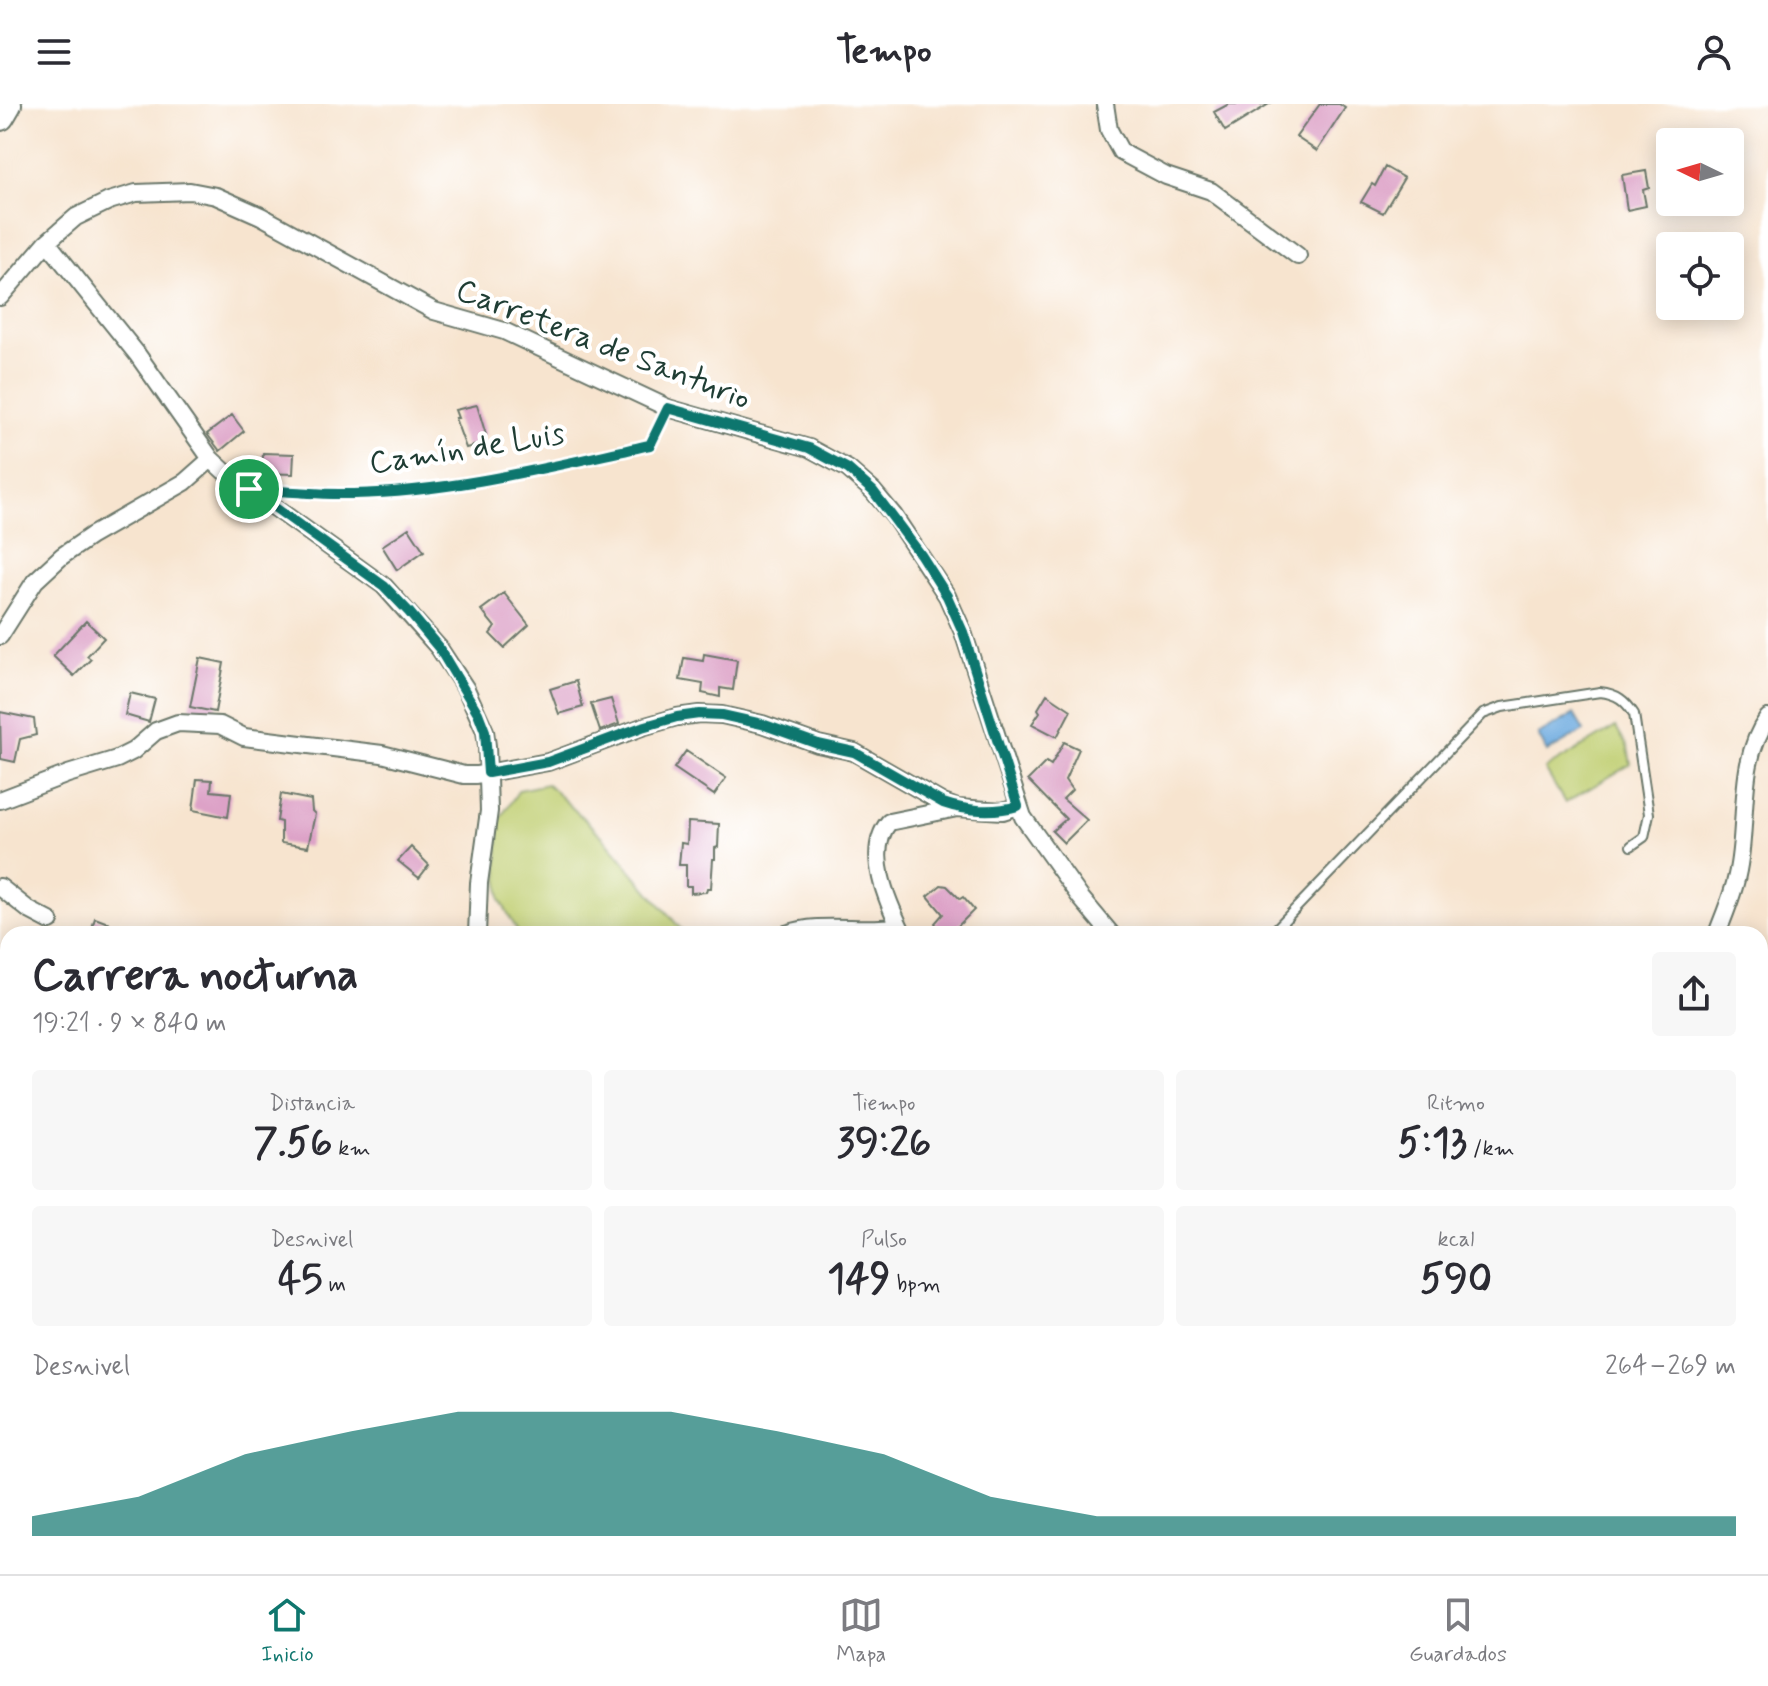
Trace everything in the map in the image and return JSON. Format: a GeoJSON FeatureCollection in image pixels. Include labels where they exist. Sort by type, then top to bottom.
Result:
{"type":"FeatureCollection","features":[{"type":"Feature","properties":{"kind":"highway"},"geometry":{"type":"LineString","coordinates":[[0,116],[7,104]]}},
{"type":"Feature","properties":{"kind":"street"},"geometry":{"type":"LineString","coordinates":[[1105,104],[1109,130],[1121,152],[1166,176],[1211,191],[1298,256]]}},
{"type":"Feature","properties":{"kind":"street","name":"Carretera de Santurio"},"geometry":{"type":"LineString","coordinates":[[0,297],[47,242],[76,217],[109,201],[136,193],[190,191],[216,196],[261,216],[434,311],[504,331],[668,408],[809,448],[848,469],[873,491],[947,596],[963,632],[1018,806],[1080,897],[1104,926]]}},
{"type":"Feature","properties":{"kind":"street"},"geometry":{"type":"LineString","coordinates":[[47,242],[137,354],[211,459],[384,586],[439,648],[478,713],[485,731],[489,811],[479,883],[477,926]]}},
{"type":"Feature","properties":{"kind":"street"},"geometry":{"type":"LineString","coordinates":[[0,636],[35,581],[62,556],[185,482],[211,459]]}},
{"type":"Feature","properties":{"kind":"street"},"geometry":{"type":"LineString","coordinates":[[0,800],[117,759],[133,751],[156,731],[178,723],[214,724],[244,737],[382,754],[464,775],[548,762],[642,727],[699,714],[722,715],[762,724],[818,744],[854,752],[957,808]]}},
{"type":"Feature","properties":{"kind":"street"},"geometry":{"type":"LineString","coordinates":[[1720,926],[1737,875],[1751,753],[1758,731],[1768,718]]}},
{"type":"Feature","properties":{"kind":"street"},"geometry":{"type":"LineString","coordinates":[[900,926],[880,870],[878,844],[889,822],[957,808],[1003,811],[1018,806]]}},
{"type":"Feature","properties":{"kind":"street"},"geometry":{"type":"LineString","coordinates":[[0,887],[29,910],[50,921]]}},
{"type":"Feature","properties":{"kind":"lane"},"geometry":{"type":"LineString","coordinates":[[1279,926],[1483,714],[1502,707],[1600,692],[1614,693],[1626,701],[1634,714],[1649,814],[1644,837],[1631,846]]}},
{"type":"Feature","properties":{"kind":"path","name":"Camín de Luis"},"geometry":{"type":"LineString","coordinates":[[249,489],[352,494],[404,491],[513,474],[650,445],[668,408]]}},
{"type":"Feature","properties":{"kind":"green space"},"geometry":{"type":"Polygon","coordinates":[[[1616,727],[1628,748],[1631,764],[1565,803],[1545,769],[1616,727]]]}},
{"type":"Feature","properties":{"kind":"green space"},"geometry":{"type":"Polygon","coordinates":[[[547,784],[603,837],[678,926],[515,926],[500,899],[499,820],[519,790],[547,784]]]}},
{"type":"Feature","properties":{"kind":"water"},"geometry":{"type":"Polygon","coordinates":[[[1574,714],[1584,731],[1547,752],[1538,735],[1574,714]]]}},
{"type":"Feature","properties":{"kind":"building"},"geometry":{"type":"Polygon","coordinates":[[[1229,104],[1269,104],[1225,131],[1214,112],[1229,104]]]}},
{"type":"Feature","properties":{"kind":"building"},"geometry":{"type":"Polygon","coordinates":[[[1320,104],[1339,104],[1345,108],[1317,151],[1296,137],[1320,104]]]}},
{"type":"Feature","properties":{"kind":"building"},"geometry":{"type":"Polygon","coordinates":[[[1385,167],[1404,178],[1383,213],[1361,202],[1372,184],[1375,186],[1385,167]]]}},
{"type":"Feature","properties":{"kind":"building"},"geometry":{"type":"Polygon","coordinates":[[[1646,171],[1649,188],[1643,190],[1646,206],[1627,210],[1622,175],[1646,171]]]}},
{"type":"Feature","properties":{"kind":"building"},"geometry":{"type":"Polygon","coordinates":[[[477,405],[486,435],[479,437],[481,444],[466,448],[455,410],[477,405]]]}},
{"type":"Feature","properties":{"kind":"building"},"geometry":{"type":"Polygon","coordinates":[[[232,415],[244,431],[220,451],[207,434],[232,415]]]}},
{"type":"Feature","properties":{"kind":"building"},"geometry":{"type":"Polygon","coordinates":[[[263,453],[294,454],[293,474],[262,473],[263,453]]]}},
{"type":"Feature","properties":{"kind":"building"},"geometry":{"type":"Polygon","coordinates":[[[409,528],[424,551],[397,570],[382,546],[409,528]]]}},
{"type":"Feature","properties":{"kind":"building"},"geometry":{"type":"Polygon","coordinates":[[[504,593],[529,625],[504,648],[490,634],[495,627],[481,610],[504,593]]]}},
{"type":"Feature","properties":{"kind":"building"},"geometry":{"type":"Polygon","coordinates":[[[86,621],[104,638],[87,656],[91,659],[74,676],[53,656],[86,621]]]}},
{"type":"Feature","properties":{"kind":"building"},"geometry":{"type":"Polygon","coordinates":[[[704,654],[737,660],[733,690],[720,688],[720,697],[702,693],[703,684],[680,680],[684,658],[703,661],[704,654]]]}},
{"type":"Feature","properties":{"kind":"building"},"geometry":{"type":"Polygon","coordinates":[[[200,658],[224,663],[215,712],[190,707],[200,658]]]}},
{"type":"Feature","properties":{"kind":"building"},"geometry":{"type":"Polygon","coordinates":[[[576,681],[583,707],[559,714],[550,689],[576,681]]]}},
{"type":"Feature","properties":{"kind":"building"},"geometry":{"type":"Polygon","coordinates":[[[130,693],[155,699],[149,722],[125,715],[130,693]]]}},
{"type":"Feature","properties":{"kind":"building"},"geometry":{"type":"Polygon","coordinates":[[[1047,694],[1071,710],[1057,737],[1032,724],[1047,694]]]}},
{"type":"Feature","properties":{"kind":"building"},"geometry":{"type":"Polygon","coordinates":[[[611,699],[619,724],[600,731],[591,704],[611,699]]]}},
{"type":"Feature","properties":{"kind":"building"},"geometry":{"type":"Polygon","coordinates":[[[0,712],[34,719],[36,735],[20,739],[15,762],[1,759],[0,712]]]}},
{"type":"Feature","properties":{"kind":"building"},"geometry":{"type":"Polygon","coordinates":[[[1064,742],[1079,749],[1065,780],[1072,790],[1063,799],[1087,820],[1064,843],[1052,831],[1066,819],[1028,780],[1046,762],[1051,765],[1064,742]]]}},
{"type":"Feature","properties":{"kind":"building"},"geometry":{"type":"Polygon","coordinates":[[[686,751],[726,778],[714,795],[674,768],[686,751]]]}},
{"type":"Feature","properties":{"kind":"building"},"geometry":{"type":"Polygon","coordinates":[[[197,779],[212,780],[211,791],[231,793],[228,817],[193,810],[197,779]]]}},
{"type":"Feature","properties":{"kind":"building"},"geometry":{"type":"Polygon","coordinates":[[[281,794],[311,800],[315,814],[308,847],[281,843],[281,822],[277,821],[281,794]]]}},
{"type":"Feature","properties":{"kind":"building"},"geometry":{"type":"Polygon","coordinates":[[[688,822],[719,824],[711,888],[707,888],[706,892],[691,893],[691,886],[686,886],[686,865],[679,865],[681,843],[687,844],[688,822]]]}},
{"type":"Feature","properties":{"kind":"building"},"geometry":{"type":"Polygon","coordinates":[[[411,847],[429,865],[419,878],[398,861],[411,847]]]}},
{"type":"Feature","properties":{"kind":"building"},"geometry":{"type":"Polygon","coordinates":[[[941,885],[947,886],[960,899],[963,897],[974,910],[958,926],[937,926],[935,923],[943,914],[928,896],[941,885]]]}},
{"type":"Feature","properties":{"kind":"building"},"geometry":{"type":"Polygon","coordinates":[[[95,918],[116,926],[92,926],[95,918]]]}},
{"type":"Feature","properties":{"kind":"route"},"geometry":{"type":"LineString","coordinates":[[668,408],[809,448],[848,469],[873,491],[894,516],[947,596],[963,632],[1018,806],[1003,811],[957,808],[854,752],[722,715],[677,717],[548,762],[488,773],[485,731],[478,713],[439,648],[409,612],[384,586],[249,489],[352,494],[404,491],[513,474],[650,445],[668,408]]}}]}
